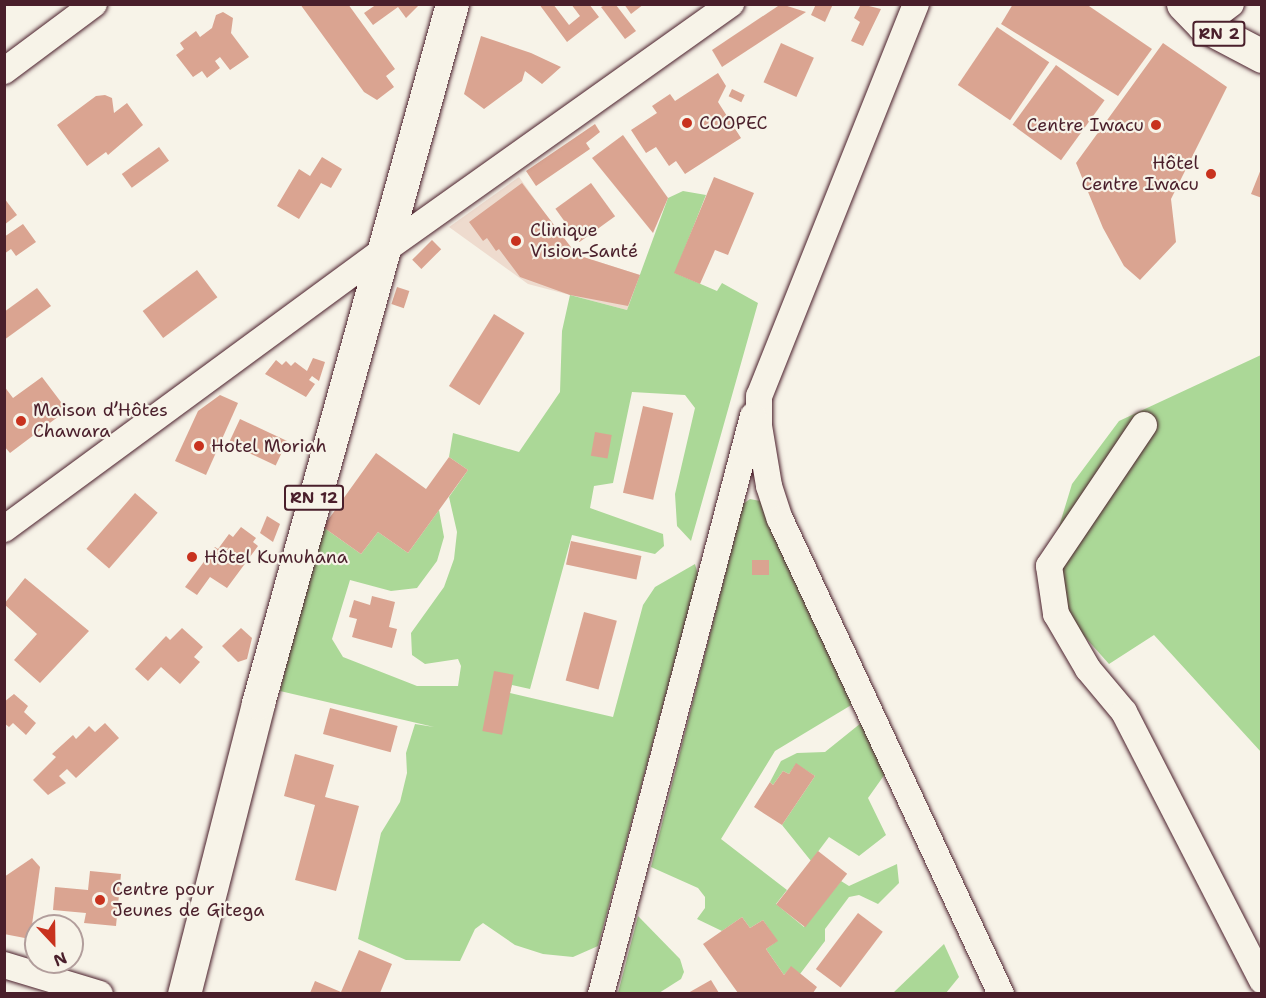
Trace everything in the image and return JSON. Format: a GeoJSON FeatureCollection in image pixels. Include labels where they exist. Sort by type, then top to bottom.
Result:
{"type":"FeatureCollection","features":[{"type":"Feature","properties":{"kind":"main road","name":"RN 12"},"geometry":{"type":"LineString","coordinates":[[184,993],[261,692],[452,4]]}},
{"type":"Feature","properties":{"kind":"main road","name":"RN 2"},"geometry":{"type":"LineString","coordinates":[[1193,15],[1262,56]]}},
{"type":"Feature","properties":{"kind":"street"},"geometry":{"type":"LineString","coordinates":[[4,71],[94,4]]}},
{"type":"Feature","properties":{"kind":"street"},"geometry":{"type":"LineString","coordinates":[[4,529],[382,251],[731,4]]}},
{"type":"Feature","properties":{"kind":"street"},"geometry":{"type":"LineString","coordinates":[[601,993],[759,396],[916,4]]}},
{"type":"Feature","properties":{"kind":"street"},"geometry":{"type":"LineString","coordinates":[[1193,15],[1231,4]]}},
{"type":"Feature","properties":{"kind":"street"},"geometry":{"type":"LineString","coordinates":[[759,396],[763,455],[780,519],[1001,993]]}},
{"type":"Feature","properties":{"kind":"street"},"geometry":{"type":"LineString","coordinates":[[1144,425],[1049,566],[1056,614],[1088,669],[1124,712],[1262,981]]}},
{"type":"Feature","properties":{"kind":"street"},"geometry":{"type":"LineString","coordinates":[[4,965],[100,993]]}},
{"type":"Feature","properties":{"kind":"shaded area","name":"Clinique Vision-Santé"},"geometry":{"type":"Polygon","coordinates":[[[519,177],[574,254],[640,275],[627,310],[528,284],[449,227],[519,177]]]}},
{"type":"Feature","properties":{"kind":"green space"},"geometry":{"type":"Polygon","coordinates":[[[683,191],[706,195],[675,273],[717,291],[722,283],[758,303],[691,541],[677,526],[675,494],[695,408],[685,395],[632,392],[613,483],[594,486],[590,508],[663,534],[664,546],[655,554],[572,535],[530,689],[512,685],[510,693],[613,717],[643,605],[655,587],[695,564],[698,575],[598,946],[573,957],[543,954],[515,945],[483,923],[475,929],[460,961],[406,960],[358,939],[381,833],[400,802],[407,773],[406,753],[415,724],[434,727],[280,691],[317,541],[323,527],[361,554],[378,532],[408,553],[439,510],[444,537],[437,561],[417,588],[391,591],[350,580],[332,639],[343,657],[417,686],[458,686],[461,666],[458,659],[425,664],[412,655],[411,633],[444,587],[454,559],[457,532],[449,497],[468,470],[449,457],[453,433],[519,452],[560,392],[562,331],[570,295],[627,310],[668,198],[683,191]]]}},
{"type":"Feature","properties":{"kind":"green space"},"geometry":{"type":"Polygon","coordinates":[[[1261,355],[1261,752],[1154,635],[1109,664],[1069,619],[1051,553],[1072,484],[1119,421],[1261,355]]]}},
{"type":"Feature","properties":{"kind":"green space"},"geometry":{"type":"Polygon","coordinates":[[[750,499],[760,501],[853,704],[775,751],[721,839],[787,890],[776,904],[804,927],[841,881],[849,886],[897,864],[899,883],[878,904],[859,895],[849,897],[825,929],[825,941],[800,974],[791,967],[784,975],[766,949],[777,941],[763,920],[750,928],[742,917],[722,931],[697,919],[705,908],[705,897],[698,888],[651,867],[743,504],[750,499]]]}},
{"type":"Feature","properties":{"kind":"green space"},"geometry":{"type":"Polygon","coordinates":[[[861,723],[885,774],[868,798],[886,835],[859,856],[829,837],[811,861],[782,825],[815,776],[796,764],[789,774],[783,771],[773,785],[770,782],[781,761],[797,753],[825,752],[861,723]]]}},
{"type":"Feature","properties":{"kind":"green space"},"geometry":{"type":"Polygon","coordinates":[[[638,916],[680,959],[684,972],[681,979],[659,993],[618,993],[638,916]]]}},
{"type":"Feature","properties":{"kind":"green space"},"geometry":{"type":"Polygon","coordinates":[[[944,944],[959,977],[946,993],[893,993],[944,944]]]}},
{"type":"Feature","properties":{"kind":"building"},"geometry":{"type":"Polygon","coordinates":[[[300,4],[348,4],[395,69],[386,76],[394,87],[377,100],[364,92],[300,4]]]}},
{"type":"Feature","properties":{"kind":"building"},"geometry":{"type":"Polygon","coordinates":[[[377,4],[420,4],[406,18],[398,7],[373,25],[364,13],[377,4]]]}},
{"type":"Feature","properties":{"kind":"building"},"geometry":{"type":"Polygon","coordinates":[[[539,4],[553,4],[569,25],[580,16],[571,4],[589,4],[599,17],[567,42],[539,4]]]}},
{"type":"Feature","properties":{"kind":"building"},"geometry":{"type":"Polygon","coordinates":[[[624,4],[644,4],[631,14],[624,4]]]}},
{"type":"Feature","properties":{"kind":"building"},"geometry":{"type":"Polygon","coordinates":[[[781,4],[806,12],[722,67],[712,50],[781,4]]]}},
{"type":"Feature","properties":{"kind":"building"},"geometry":{"type":"Polygon","coordinates":[[[816,4],[833,4],[825,22],[811,15],[816,4]]]}},
{"type":"Feature","properties":{"kind":"building"},"geometry":{"type":"Polygon","coordinates":[[[861,4],[881,9],[863,46],[851,41],[860,22],[854,18],[861,4]]]}},
{"type":"Feature","properties":{"kind":"building"},"geometry":{"type":"Polygon","coordinates":[[[1013,4],[1086,4],[1152,49],[1118,96],[1001,24],[1013,4]]]}},
{"type":"Feature","properties":{"kind":"building"},"geometry":{"type":"Polygon","coordinates":[[[616,5],[636,31],[625,39],[601,7],[616,5]]]}},
{"type":"Feature","properties":{"kind":"building"},"geometry":{"type":"Polygon","coordinates":[[[223,12],[233,18],[231,33],[249,57],[230,70],[220,57],[215,61],[220,68],[207,78],[202,71],[193,77],[176,55],[184,49],[180,43],[196,31],[200,37],[212,28],[216,15],[223,12]]]}},
{"type":"Feature","properties":{"kind":"building"},"geometry":{"type":"Polygon","coordinates":[[[997,27],[1049,62],[1010,120],[958,85],[997,27]]]}},
{"type":"Feature","properties":{"kind":"building"},"geometry":{"type":"Polygon","coordinates":[[[481,36],[531,53],[561,67],[542,84],[525,71],[522,81],[484,109],[464,94],[481,36]]]}},
{"type":"Feature","properties":{"kind":"building"},"geometry":{"type":"Polygon","coordinates":[[[781,43],[814,58],[796,97],[764,82],[781,43]]]}},
{"type":"Feature","properties":{"kind":"building","name":"Centre Iwacu"},"geometry":{"type":"Polygon","coordinates":[[[1163,43],[1227,87],[1171,199],[1176,242],[1140,280],[1124,266],[1103,228],[1076,163],[1163,43]]]}},
{"type":"Feature","properties":{"kind":"building"},"geometry":{"type":"Polygon","coordinates":[[[1056,65],[1105,100],[1061,160],[1013,125],[1056,65]]]}},
{"type":"Feature","properties":{"kind":"building"},"geometry":{"type":"Polygon","coordinates":[[[718,73],[726,86],[718,102],[741,138],[685,174],[676,161],[669,166],[656,147],[646,153],[631,130],[657,113],[652,106],[670,94],[675,101],[718,73]]]}},
{"type":"Feature","properties":{"kind":"building"},"geometry":{"type":"Polygon","coordinates":[[[732,89],[745,95],[741,102],[729,96],[732,89]]]}},
{"type":"Feature","properties":{"kind":"building"},"geometry":{"type":"Polygon","coordinates":[[[105,95],[112,98],[114,113],[127,103],[143,125],[108,155],[106,152],[87,166],[57,125],[96,96],[105,95]]]}},
{"type":"Feature","properties":{"kind":"building"},"geometry":{"type":"Polygon","coordinates":[[[595,124],[600,132],[586,143],[590,149],[536,186],[526,171],[595,124]]]}},
{"type":"Feature","properties":{"kind":"building"},"geometry":{"type":"Polygon","coordinates":[[[623,135],[668,198],[653,233],[592,158],[623,135]]]}},
{"type":"Feature","properties":{"kind":"building"},"geometry":{"type":"Polygon","coordinates":[[[159,147],[169,161],[132,188],[122,174],[159,147]]]}},
{"type":"Feature","properties":{"kind":"building"},"geometry":{"type":"Polygon","coordinates":[[[322,157],[342,169],[331,188],[321,183],[299,219],[277,206],[299,169],[310,176],[322,157]]]}},
{"type":"Feature","properties":{"kind":"building"},"geometry":{"type":"Polygon","coordinates":[[[1262,169],[1262,198],[1251,194],[1262,169]]]}},
{"type":"Feature","properties":{"kind":"building"},"geometry":{"type":"Polygon","coordinates":[[[714,177],[754,193],[728,255],[715,250],[700,284],[674,273],[714,177]]]}},
{"type":"Feature","properties":{"kind":"building","name":"Clinique Vision-Santé"},"geometry":{"type":"Polygon","coordinates":[[[522,183],[577,255],[640,275],[628,306],[570,295],[520,277],[499,249],[496,251],[487,238],[483,241],[469,222],[522,183]]]}},
{"type":"Feature","properties":{"kind":"building"},"geometry":{"type":"Polygon","coordinates":[[[591,183],[615,216],[580,242],[555,209],[591,183]]]}},
{"type":"Feature","properties":{"kind":"building"},"geometry":{"type":"Polygon","coordinates":[[[4,198],[17,215],[4,225],[4,198]]]}},
{"type":"Feature","properties":{"kind":"building"},"geometry":{"type":"Polygon","coordinates":[[[23,224],[36,242],[16,256],[11,249],[4,254],[4,237],[23,224]]]}},
{"type":"Feature","properties":{"kind":"building"},"geometry":{"type":"Polygon","coordinates":[[[432,240],[441,249],[421,269],[412,260],[432,240]]]}},
{"type":"Feature","properties":{"kind":"building"},"geometry":{"type":"Polygon","coordinates":[[[197,270],[217,297],[163,338],[143,311],[197,270]]]}},
{"type":"Feature","properties":{"kind":"building"},"geometry":{"type":"Polygon","coordinates":[[[397,287],[409,291],[404,308],[391,304],[397,287]]]}},
{"type":"Feature","properties":{"kind":"building"},"geometry":{"type":"Polygon","coordinates":[[[37,288],[51,306],[4,340],[4,312],[37,288]]]}},
{"type":"Feature","properties":{"kind":"building"},"geometry":{"type":"Polygon","coordinates":[[[494,314],[525,333],[479,405],[449,386],[494,314]]]}},
{"type":"Feature","properties":{"kind":"building"},"geometry":{"type":"Polygon","coordinates":[[[313,358],[325,362],[319,381],[312,376],[309,380],[315,384],[306,397],[265,374],[276,360],[282,365],[286,361],[291,366],[295,362],[307,371],[313,358]]]}},
{"type":"Feature","properties":{"kind":"building"},"geometry":{"type":"Polygon","coordinates":[[[42,377],[67,410],[10,453],[4,446],[4,386],[13,398],[42,377]]]}},
{"type":"Feature","properties":{"kind":"building"},"geometry":{"type":"Polygon","coordinates":[[[220,395],[238,403],[206,475],[175,461],[198,411],[220,395]]]}},
{"type":"Feature","properties":{"kind":"building"},"geometry":{"type":"Polygon","coordinates":[[[643,406],[673,413],[653,500],[623,493],[643,406]]]}},
{"type":"Feature","properties":{"kind":"building"},"geometry":{"type":"Polygon","coordinates":[[[240,419],[287,441],[276,465],[229,443],[240,419]]]}},
{"type":"Feature","properties":{"kind":"building"},"geometry":{"type":"Polygon","coordinates":[[[595,432],[612,435],[608,459],[591,456],[595,432]]]}},
{"type":"Feature","properties":{"kind":"building"},"geometry":{"type":"Polygon","coordinates":[[[376,453],[426,489],[449,457],[468,470],[408,553],[378,532],[361,554],[323,527],[376,453]]]}},
{"type":"Feature","properties":{"kind":"building"},"geometry":{"type":"Polygon","coordinates":[[[135,493],[158,513],[109,569],[86,549],[135,493]]]}},
{"type":"Feature","properties":{"kind":"building"},"geometry":{"type":"Polygon","coordinates":[[[267,516],[280,524],[273,542],[260,533],[267,516]]]}},
{"type":"Feature","properties":{"kind":"building"},"geometry":{"type":"Polygon","coordinates":[[[241,527],[256,538],[253,542],[258,546],[227,588],[210,577],[197,595],[185,587],[215,547],[218,549],[229,534],[233,537],[241,527]]]}},
{"type":"Feature","properties":{"kind":"building"},"geometry":{"type":"Polygon","coordinates":[[[571,541],[641,556],[636,579],[566,564],[571,541]]]}},
{"type":"Feature","properties":{"kind":"building"},"geometry":{"type":"Polygon","coordinates":[[[752,560],[769,560],[769,575],[752,575],[752,560]]]}},
{"type":"Feature","properties":{"kind":"building"},"geometry":{"type":"Polygon","coordinates":[[[25,578],[89,631],[40,683],[14,660],[37,634],[4,604],[25,578]]]}},
{"type":"Feature","properties":{"kind":"building"},"geometry":{"type":"Polygon","coordinates":[[[372,596],[395,602],[389,627],[397,629],[392,648],[352,637],[357,619],[349,617],[354,600],[370,605],[372,596]]]}},
{"type":"Feature","properties":{"kind":"building"},"geometry":{"type":"Polygon","coordinates":[[[584,612],[617,621],[598,689],[566,681],[584,612]]]}},
{"type":"Feature","properties":{"kind":"building"},"geometry":{"type":"Polygon","coordinates":[[[182,628],[203,647],[194,657],[200,662],[180,684],[161,667],[148,681],[135,669],[166,636],[170,640],[182,628]]]}},
{"type":"Feature","properties":{"kind":"building"},"geometry":{"type":"Polygon","coordinates":[[[241,628],[252,638],[247,659],[238,662],[222,646],[241,628]]]}},
{"type":"Feature","properties":{"kind":"building"},"geometry":{"type":"Polygon","coordinates":[[[494,671],[514,675],[502,735],[482,731],[494,671]]]}},
{"type":"Feature","properties":{"kind":"building"},"geometry":{"type":"Polygon","coordinates":[[[14,694],[28,706],[24,712],[36,723],[26,735],[13,723],[9,727],[4,723],[4,702],[14,694]]]}},
{"type":"Feature","properties":{"kind":"building"},"geometry":{"type":"Polygon","coordinates":[[[330,708],[398,726],[391,752],[323,734],[330,708]]]}},
{"type":"Feature","properties":{"kind":"building"},"geometry":{"type":"Polygon","coordinates":[[[105,723],[119,738],[76,778],[67,769],[59,776],[66,783],[48,795],[33,780],[56,757],[52,754],[73,735],[76,739],[89,726],[95,732],[105,723]]]}},
{"type":"Feature","properties":{"kind":"building"},"geometry":{"type":"Polygon","coordinates":[[[295,754],[334,765],[325,797],[359,806],[336,891],[295,880],[315,805],[284,796],[295,754]]]}},
{"type":"Feature","properties":{"kind":"building"},"geometry":{"type":"Polygon","coordinates":[[[796,763],[815,776],[782,825],[754,807],[770,782],[773,785],[783,771],[789,774],[796,763]]]}},
{"type":"Feature","properties":{"kind":"building"},"geometry":{"type":"Polygon","coordinates":[[[818,851],[847,874],[805,927],[776,905],[818,851]]]}},
{"type":"Feature","properties":{"kind":"building"},"geometry":{"type":"Polygon","coordinates":[[[32,858],[40,867],[33,914],[24,914],[24,938],[4,934],[4,877],[32,858]]]}},
{"type":"Feature","properties":{"kind":"building"},"geometry":{"type":"Polygon","coordinates":[[[90,871],[121,874],[116,926],[84,923],[86,913],[53,910],[55,887],[88,890],[90,871]]]}},
{"type":"Feature","properties":{"kind":"building"},"geometry":{"type":"Polygon","coordinates":[[[858,913],[883,932],[841,988],[816,969],[858,913]]]}},
{"type":"Feature","properties":{"kind":"building"},"geometry":{"type":"Polygon","coordinates":[[[742,917],[750,928],[763,920],[778,941],[766,949],[784,975],[791,966],[817,987],[813,993],[738,993],[703,944],[742,917]]]}},
{"type":"Feature","properties":{"kind":"building"},"geometry":{"type":"Polygon","coordinates":[[[359,950],[392,964],[380,993],[310,993],[315,981],[341,992],[359,950]]]}},
{"type":"Feature","properties":{"kind":"building"},"geometry":{"type":"Polygon","coordinates":[[[711,980],[719,993],[688,993],[711,980]]]}},
{"type":"Feature","properties":{"kind":"place","name":"COOPEC"},"geometry":{"type":"Point","coordinates":[687,123]}},
{"type":"Feature","properties":{"kind":"place","name":"Centre Iwacu"},"geometry":{"type":"Point","coordinates":[1156,125]}},
{"type":"Feature","properties":{"kind":"place","name":"Hôtel Centre Iwacu"},"geometry":{"type":"Point","coordinates":[1211,174]}},
{"type":"Feature","properties":{"kind":"place","name":"Clinique Vision-Santé"},"geometry":{"type":"Point","coordinates":[516,241]}},
{"type":"Feature","properties":{"kind":"place","name":"Maison d’Hôtes Chawara"},"geometry":{"type":"Point","coordinates":[21,421]}},
{"type":"Feature","properties":{"kind":"place","name":"Hotel Moriah"},"geometry":{"type":"Point","coordinates":[199,446]}},
{"type":"Feature","properties":{"kind":"place","name":"Hôtel Kumuhana"},"geometry":{"type":"Point","coordinates":[192,557]}},
{"type":"Feature","properties":{"kind":"place","name":"Centre pour Jeunes de Gitega"},"geometry":{"type":"Point","coordinates":[100,900]}}]}
